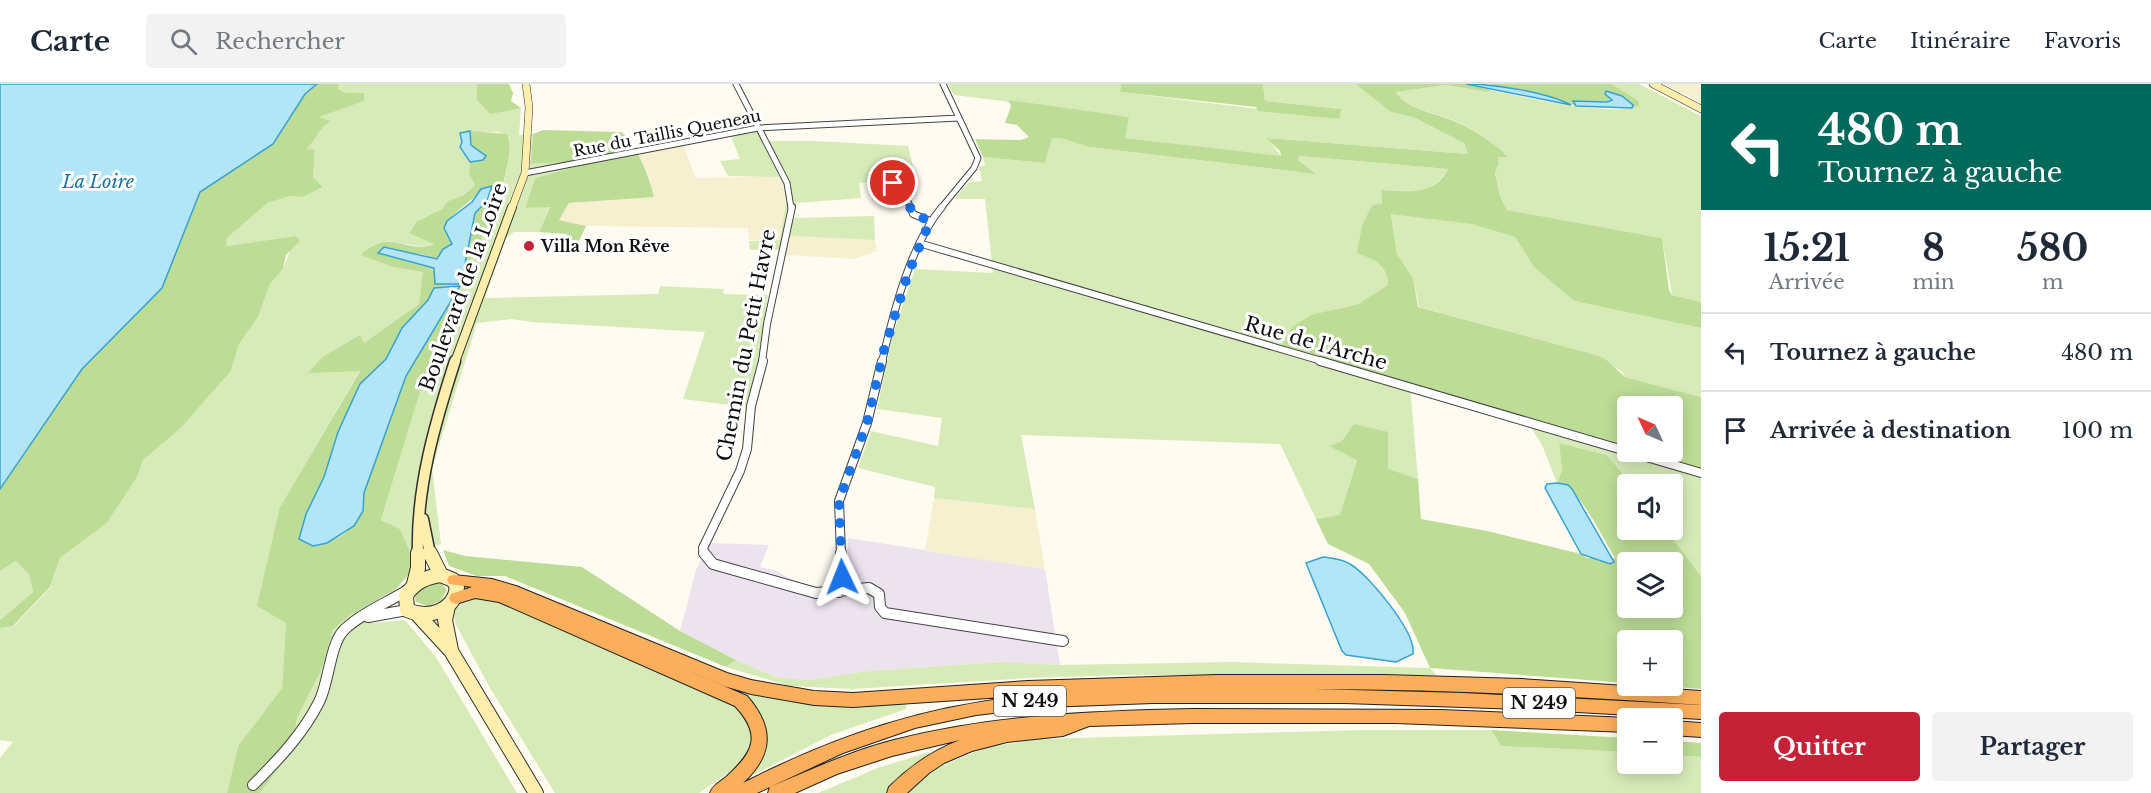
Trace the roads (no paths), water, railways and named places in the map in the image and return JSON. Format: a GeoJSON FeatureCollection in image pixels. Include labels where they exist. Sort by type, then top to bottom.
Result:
{"type":"FeatureCollection","features":[{"type":"Feature","properties":{"kind":"highway"},"geometry":{"type":"LineString","coordinates":[[448,577],[511,590],[735,682],[814,698],[853,700],[1028,688],[1216,682],[1499,686],[1701,698]]}},
{"type":"Feature","properties":{"kind":"highway"},"geometry":{"type":"LineString","coordinates":[[452,602],[475,592],[501,597],[741,701],[756,717],[760,728],[760,747],[746,768],[718,793]]}},
{"type":"Feature","properties":{"kind":"highway","name":"N 249"},"geometry":{"type":"LineString","coordinates":[[740,793],[831,749],[876,734],[939,715],[1042,700],[1166,695],[1381,696],[1701,712]]}},
{"type":"Feature","properties":{"kind":"highway","name":"N 249"},"geometry":{"type":"LineString","coordinates":[[776,793],[840,766],[961,730],[1040,721],[1316,715],[1440,717],[1617,725]]}},
{"type":"Feature","properties":{"kind":"highway"},"geometry":{"type":"LineString","coordinates":[[895,793],[916,772],[949,751],[989,738],[1070,729],[1086,720]]}},
{"type":"Feature","properties":{"kind":"highway"},"geometry":{"type":"LineString","coordinates":[[1683,729],[1701,730]]}},
{"type":"Feature","properties":{"kind":"main road","name":"Boulevard de la Loire"},"geometry":{"type":"LineString","coordinates":[[412,587],[418,568],[417,536],[432,433],[443,395],[525,173],[529,107],[526,84]]}},
{"type":"Feature","properties":{"kind":"main road"},"geometry":{"type":"LineString","coordinates":[[1653,84],[1701,109]]}},
{"type":"Feature","properties":{"kind":"main road","name":"Boulevard de la Loire"},"geometry":{"type":"LineString","coordinates":[[421,502],[428,548],[448,577]]}},
{"type":"Feature","properties":{"kind":"main road"},"geometry":{"type":"LineString","coordinates":[[451,651],[445,620],[458,585],[448,577],[427,577],[412,587],[405,600],[413,612],[451,651],[536,793]]}},
{"type":"Feature","properties":{"kind":"main road"},"geometry":{"type":"LineString","coordinates":[[413,612],[433,614],[452,602]]}},
{"type":"Feature","properties":{"kind":"street","name":"Chemin du Petit Havre"},"geometry":{"type":"LineString","coordinates":[[736,84],[787,183],[792,205],[767,324],[761,375],[751,406],[747,449],[740,471],[706,540],[704,554],[713,564],[724,568],[771,578],[816,593],[859,588],[875,591],[879,594],[880,607],[885,614],[1063,641]]}},
{"type":"Feature","properties":{"kind":"street"},"geometry":{"type":"LineString","coordinates":[[839,591],[842,577],[839,501],[867,423],[884,350],[908,274],[930,221],[977,164],[978,159],[943,84]]}},
{"type":"Feature","properties":{"kind":"street","name":"Rue du Taillis Queneau"},"geometry":{"type":"LineString","coordinates":[[525,173],[758,128],[959,118]]}},
{"type":"Feature","properties":{"kind":"street"},"geometry":{"type":"LineString","coordinates":[[893,183],[903,191],[913,214],[930,221]]}},
{"type":"Feature","properties":{"kind":"street","name":"Rue de l'Arche"},"geometry":{"type":"LineString","coordinates":[[922,244],[1701,473]]}},
{"type":"Feature","properties":{"kind":"street"},"geometry":{"type":"LineString","coordinates":[[253,785],[302,727],[326,690],[337,638],[344,629],[412,587]]}},
{"type":"Feature","properties":{"kind":"street"},"geometry":{"type":"LineString","coordinates":[[361,619],[413,612]]}},
{"type":"Feature","properties":{"kind":"water","name":"La Loire"},"geometry":{"type":"Polygon","coordinates":[[[0,84],[317,84],[305,94],[273,144],[200,192],[162,288],[82,369],[0,489],[0,84]]]}},
{"type":"Feature","properties":{"kind":"water"},"geometry":{"type":"Polygon","coordinates":[[[1466,84],[1520,90],[1549,96],[1571,105],[1466,84]]]}},
{"type":"Feature","properties":{"kind":"water"},"geometry":{"type":"Polygon","coordinates":[[[1606,91],[1622,96],[1633,105],[1632,108],[1576,106],[1573,101],[1607,102],[1612,100],[1605,94],[1606,91]]]}},
{"type":"Feature","properties":{"kind":"water"},"geometry":{"type":"Polygon","coordinates":[[[470,131],[471,145],[486,156],[483,160],[470,162],[460,147],[462,142],[460,133],[470,131]]]}},
{"type":"Feature","properties":{"kind":"water"},"geometry":{"type":"Polygon","coordinates":[[[492,186],[487,201],[475,213],[461,284],[435,284],[434,268],[378,253],[384,247],[437,259],[443,249],[452,244],[444,228],[447,221],[472,202],[481,189],[492,186]]]}},
{"type":"Feature","properties":{"kind":"water"},"geometry":{"type":"Polygon","coordinates":[[[460,286],[406,376],[364,493],[363,511],[354,526],[327,543],[313,546],[299,539],[306,514],[324,477],[338,432],[360,384],[386,359],[402,328],[428,300],[434,288],[460,286]]]}},
{"type":"Feature","properties":{"kind":"water"},"geometry":{"type":"Polygon","coordinates":[[[1547,484],[1568,485],[1572,489],[1614,562],[1610,564],[1581,554],[1545,488],[1547,484]]]}},
{"type":"Feature","properties":{"kind":"water"},"geometry":{"type":"Polygon","coordinates":[[[1323,557],[1347,562],[1368,579],[1400,619],[1412,645],[1413,654],[1396,662],[1346,655],[1342,651],[1306,563],[1323,557]]]}},
{"type":"Feature","properties":{"kind":"place","name":"Villa Mon Rêve"},"geometry":{"type":"Point","coordinates":[529,246]}}]}
